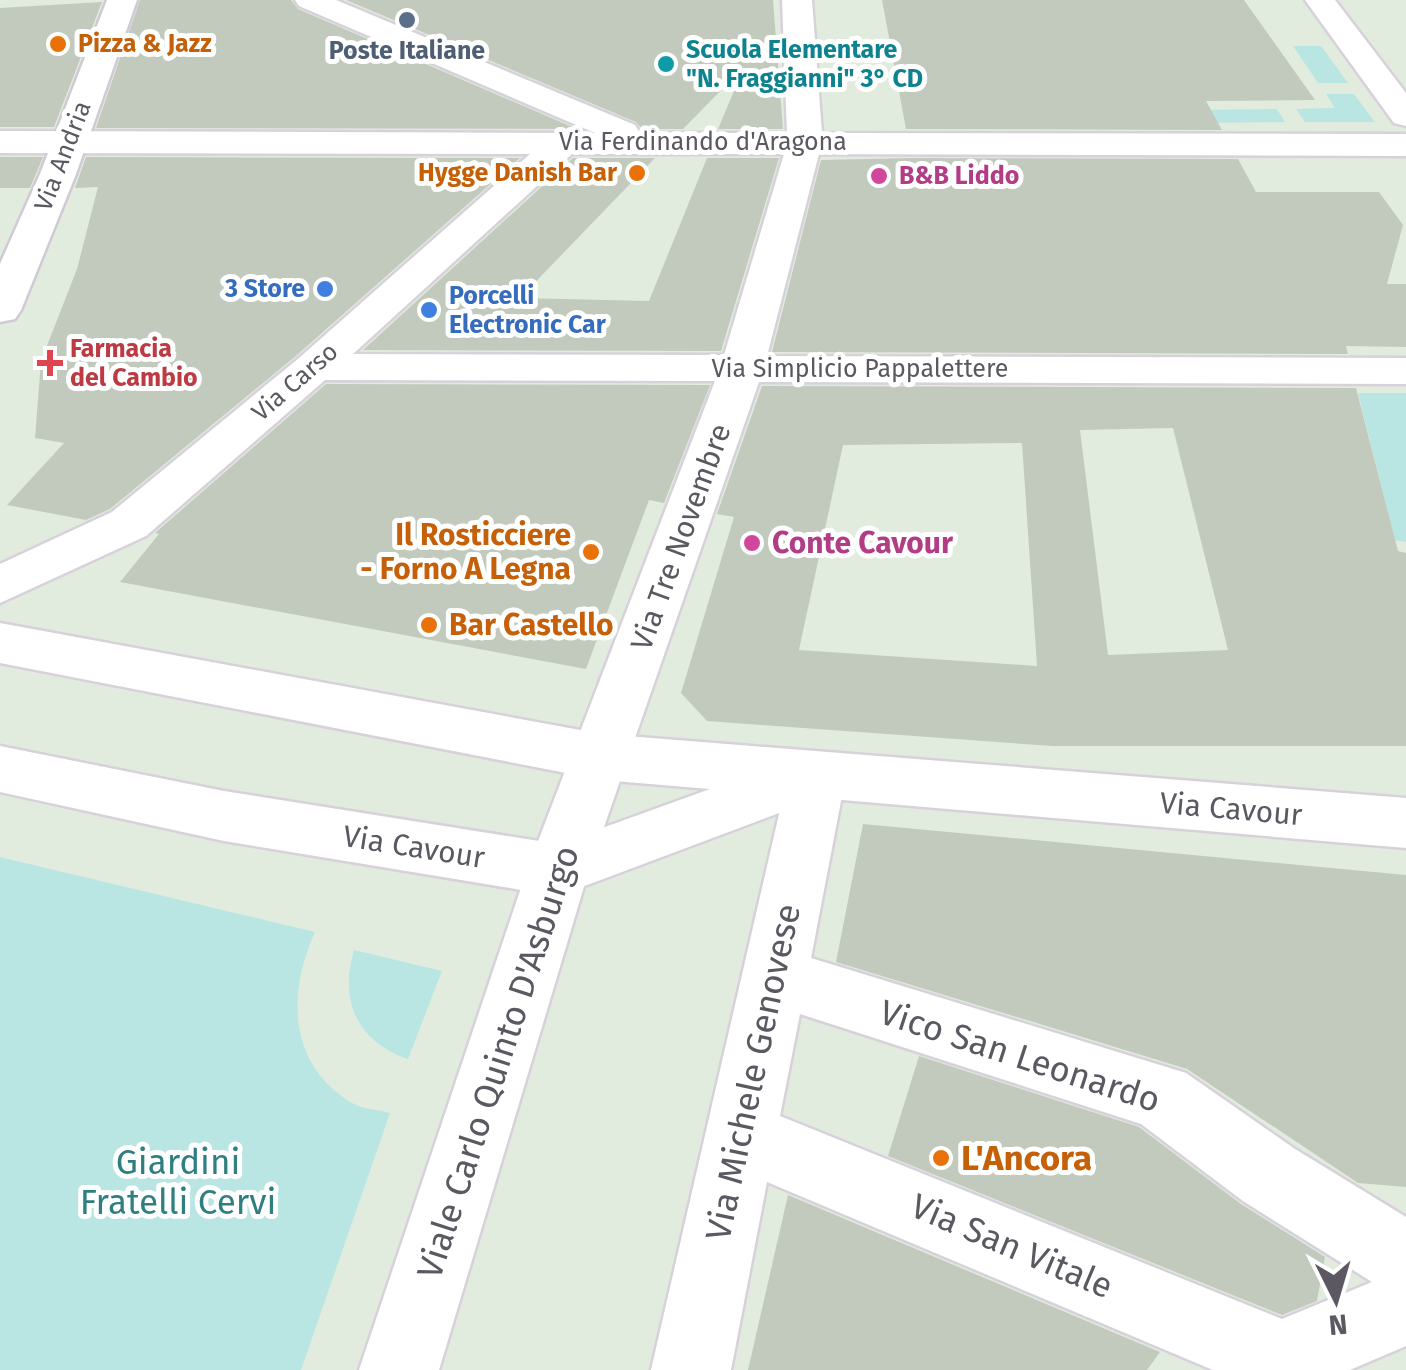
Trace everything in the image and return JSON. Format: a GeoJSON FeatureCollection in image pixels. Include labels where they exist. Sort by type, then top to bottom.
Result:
{"type":"FeatureCollection","features":[{"type":"Feature","properties":{"kind":"street","name":"Via Andria"},"geometry":{"type":"LineString","coordinates":[[0,310],[122,0]]}},
{"type":"Feature","properties":{"kind":"street"},"geometry":{"type":"LineString","coordinates":[[310,0],[644,141]]}},
{"type":"Feature","properties":{"kind":"street","name":"Via Tre Novembre"},"geometry":{"type":"LineString","coordinates":[[602,756],[742,369],[805,142],[797,0]]}},
{"type":"Feature","properties":{"kind":"street"},"geometry":{"type":"LineString","coordinates":[[1320,0],[1406,116]]}},
{"type":"Feature","properties":{"kind":"street","name":"Via Carso"},"geometry":{"type":"LineString","coordinates":[[0,585],[129,524],[314,367],[565,141]]}},
{"type":"Feature","properties":{"kind":"street","name":"Via Ferdinando d'Aragona"},"geometry":{"type":"LineString","coordinates":[[0,142],[1406,144]]}},
{"type":"Feature","properties":{"kind":"street","name":"Via Simplicio Pappalettere"},"geometry":{"type":"LineString","coordinates":[[314,367],[1406,371]]}},
{"type":"Feature","properties":{"kind":"street","name":"Via Cavour"},"geometry":{"type":"LineString","coordinates":[[0,642],[602,756],[1406,823]]}},
{"type":"Feature","properties":{"kind":"street","name":"Viale Carlo Quinto D'Asburgo"},"geometry":{"type":"LineString","coordinates":[[400,1370],[558,870],[602,756]]}},
{"type":"Feature","properties":{"kind":"street","name":"Via Cavour"},"geometry":{"type":"LineString","coordinates":[[0,768],[224,816],[558,870],[816,775]]}},
{"type":"Feature","properties":{"kind":"street","name":"Via Michele Genovese"},"geometry":{"type":"LineString","coordinates":[[691,1370],[816,775]]}},
{"type":"Feature","properties":{"kind":"street","name":"Vico San Leonardo"},"geometry":{"type":"LineString","coordinates":[[773,976],[1161,1097],[1270,1175],[1406,1260]]}},
{"type":"Feature","properties":{"kind":"street","name":"Via San Vitale"},"geometry":{"type":"LineString","coordinates":[[740,1135],[1274,1364]]}},
{"type":"Feature","properties":{"kind":"street"},"geometry":{"type":"LineString","coordinates":[[1274,1364],[1406,1307]]}},
{"type":"Feature","properties":{"kind":"green space"},"geometry":{"type":"Polygon","coordinates":[[[1293,46],[1321,46],[1348,83],[1318,83],[1293,46]]]}},
{"type":"Feature","properties":{"kind":"green space"},"geometry":{"type":"Polygon","coordinates":[[[1326,94],[1354,94],[1375,122],[1305,122],[1296,109],[1335,108],[1326,94]]]}},
{"type":"Feature","properties":{"kind":"green space"},"geometry":{"type":"Polygon","coordinates":[[[1277,109],[1285,122],[1196,123],[1189,110],[1277,109]]]}},
{"type":"Feature","properties":{"kind":"green space"},"geometry":{"type":"Polygon","coordinates":[[[1358,393],[1406,393],[1406,542],[1395,540],[1358,393]]]}},
{"type":"Feature","properties":{"kind":"green space","name":"Giardini Fratelli Cervi"},"geometry":{"type":"Polygon","coordinates":[[[0,857],[315,932],[300,979],[299,1026],[305,1048],[315,1069],[331,1087],[356,1105],[390,1113],[301,1370],[0,1370],[0,857]]]}},
{"type":"Feature","properties":{"kind":"green space"},"geometry":{"type":"Polygon","coordinates":[[[354,950],[442,971],[408,1059],[376,1042],[356,1017],[349,986],[354,950]]]}},
{"type":"Feature","properties":{"kind":"building"},"geometry":{"type":"Polygon","coordinates":[[[140,0],[291,0],[298,9],[577,129],[96,128],[140,0]]]}},
{"type":"Feature","properties":{"kind":"building"},"geometry":{"type":"Polygon","coordinates":[[[346,0],[773,0],[783,129],[718,129],[744,67],[683,129],[642,129],[636,122],[346,0]]]}},
{"type":"Feature","properties":{"kind":"building"},"geometry":{"type":"Polygon","coordinates":[[[882,0],[1244,0],[1315,100],[1206,101],[1222,130],[906,129],[882,0]]]}},
{"type":"Feature","properties":{"kind":"building"},"geometry":{"type":"Polygon","coordinates":[[[102,2],[54,127],[0,127],[0,8],[102,2]]]}},
{"type":"Feature","properties":{"kind":"building"},"geometry":{"type":"Polygon","coordinates":[[[0,157],[43,157],[30,188],[0,188],[0,157]]]}},
{"type":"Feature","properties":{"kind":"building"},"geometry":{"type":"Polygon","coordinates":[[[86,157],[520,158],[297,355],[110,509],[86,520],[7,505],[64,443],[35,438],[41,361],[77,269],[98,187],[75,188],[86,157]]]}},
{"type":"Feature","properties":{"kind":"building"},"geometry":{"type":"Polygon","coordinates":[[[573,158],[655,158],[520,298],[649,301],[707,158],[779,158],[721,351],[363,350],[573,158]]]}},
{"type":"Feature","properties":{"kind":"building"},"geometry":{"type":"Polygon","coordinates":[[[1238,159],[1256,192],[1379,192],[1403,225],[1387,284],[1406,284],[1406,347],[1346,346],[1348,354],[772,352],[821,160],[1238,159]]]}},
{"type":"Feature","properties":{"kind":"building"},"geometry":{"type":"Polygon","coordinates":[[[326,384],[710,385],[664,503],[649,500],[586,669],[120,582],[159,534],[155,533],[326,384]]]}},
{"type":"Feature","properties":{"kind":"building"},"geometry":{"type":"Polygon","coordinates":[[[762,386],[1356,388],[1398,551],[1406,553],[1406,746],[1052,746],[707,721],[681,693],[734,517],[717,514],[762,386]],[[1173,428],[1080,430],[1108,655],[1228,650],[1173,428]],[[1022,443],[843,445],[799,650],[1037,666],[1022,443]]]}},
{"type":"Feature","properties":{"kind":"building"},"geometry":{"type":"Polygon","coordinates":[[[863,824],[1406,875],[1406,1187],[1358,1183],[1187,1069],[836,962],[863,824]]]}},
{"type":"Feature","properties":{"kind":"building"},"geometry":{"type":"Polygon","coordinates":[[[919,1056],[1139,1127],[1241,1204],[1325,1257],[1317,1301],[1282,1315],[888,1156],[919,1056]]]}},
{"type":"Feature","properties":{"kind":"building"},"geometry":{"type":"Polygon","coordinates":[[[788,1195],[1160,1352],[1147,1370],[748,1370],[788,1195]]]}},
{"type":"Feature","properties":{"kind":"place","name":"Poste Italiane"},"geometry":{"type":"Point","coordinates":[407,20]}},
{"type":"Feature","properties":{"kind":"place","name":"Pizza & Jazz"},"geometry":{"type":"Point","coordinates":[58,44]}},
{"type":"Feature","properties":{"kind":"place","name":"Scuola Elementare \"N. Fraggianni\" 3° CD"},"geometry":{"type":"Point","coordinates":[666,64]}},
{"type":"Feature","properties":{"kind":"place","name":"Hygge Danish Bar"},"geometry":{"type":"Point","coordinates":[637,173]}},
{"type":"Feature","properties":{"kind":"place","name":"B&B Liddo"},"geometry":{"type":"Point","coordinates":[879,176]}},
{"type":"Feature","properties":{"kind":"place","name":"3 Store"},"geometry":{"type":"Point","coordinates":[325,289]}},
{"type":"Feature","properties":{"kind":"place","name":"Porcelli Electronic Car"},"geometry":{"type":"Point","coordinates":[429,310]}},
{"type":"Feature","properties":{"kind":"place","name":"Farmacia del Cambio"},"geometry":{"type":"Point","coordinates":[50,363]}},
{"type":"Feature","properties":{"kind":"place","name":"Conte Cavour"},"geometry":{"type":"Point","coordinates":[752,543]}},
{"type":"Feature","properties":{"kind":"place","name":"Il Rosticciere - Forno A Legna"},"geometry":{"type":"Point","coordinates":[591,552]}},
{"type":"Feature","properties":{"kind":"place","name":"Bar Castello"},"geometry":{"type":"Point","coordinates":[429,625]}},
{"type":"Feature","properties":{"kind":"place","name":"L'Ancora"},"geometry":{"type":"Point","coordinates":[941,1158]}}]}
